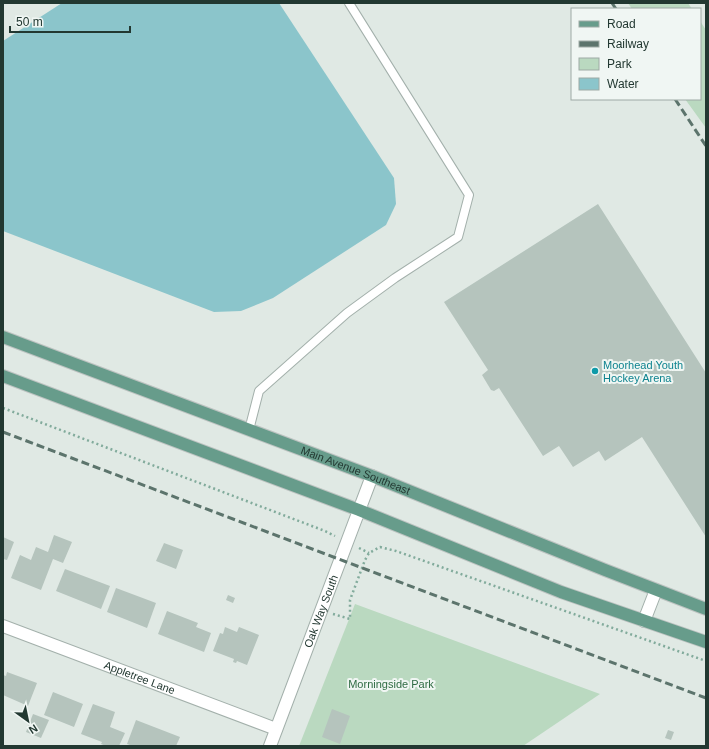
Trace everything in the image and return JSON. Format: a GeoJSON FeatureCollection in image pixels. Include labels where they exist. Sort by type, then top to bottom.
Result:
{"type":"FeatureCollection","features":[{"type":"Feature","properties":{"kind":"main road","name":"Main Avenue Southeast"},"geometry":{"type":"LineString","coordinates":[[3,337],[372,476],[706,609]]}},
{"type":"Feature","properties":{"kind":"main road"},"geometry":{"type":"LineString","coordinates":[[3,376],[359,510],[561,592],[706,642]]}},
{"type":"Feature","properties":{"kind":"street","name":"Oak Way South"},"geometry":{"type":"LineString","coordinates":[[270,746],[372,476]]}},
{"type":"Feature","properties":{"kind":"street"},"geometry":{"type":"LineString","coordinates":[[644,621],[656,590]]}},
{"type":"Feature","properties":{"kind":"street","name":"Appletree Lane"},"geometry":{"type":"LineString","coordinates":[[3,626],[276,729]]}},
{"type":"Feature","properties":{"kind":"lane"},"geometry":{"type":"LineString","coordinates":[[249,430],[259,391],[347,313],[395,278],[458,237],[469,195],[349,3]]}},
{"type":"Feature","properties":{"kind":"path"},"geometry":{"type":"LineString","coordinates":[[3,408],[325,530]]}},
{"type":"Feature","properties":{"kind":"path"},"geometry":{"type":"LineString","coordinates":[[350,619],[350,600],[365,560],[369,553],[380,547],[396,551],[706,661]]}},
{"type":"Feature","properties":{"kind":"green space"},"geometry":{"type":"Polygon","coordinates":[[[628,3],[688,3],[691,8],[631,8],[628,3]]]}},
{"type":"Feature","properties":{"kind":"green space"},"geometry":{"type":"Polygon","coordinates":[[[701,22],[706,30],[706,128],[686,100],[701,100],[701,22]]]}},
{"type":"Feature","properties":{"kind":"green space","name":"Morningside Park"},"geometry":{"type":"Polygon","coordinates":[[[355,604],[600,694],[523,746],[299,746],[355,604]]]}},
{"type":"Feature","properties":{"kind":"water"},"geometry":{"type":"Polygon","coordinates":[[[62,3],[279,3],[394,178],[396,204],[386,225],[273,298],[241,311],[214,312],[3,231],[3,41],[62,3]]]}},
{"type":"Feature","properties":{"kind":"building","name":"Moorhead Youth Hockey Arena"},"geometry":{"type":"Polygon","coordinates":[[[598,204],[706,373],[706,537],[642,437],[605,461],[599,451],[573,467],[559,446],[543,456],[499,388],[494,391],[491,390],[482,375],[488,370],[444,302],[598,204]]]}},
{"type":"Feature","properties":{"kind":"building"},"geometry":{"type":"Polygon","coordinates":[[[54,535],[72,542],[63,563],[53,559],[41,590],[11,578],[20,555],[31,560],[36,547],[48,552],[54,535]]]}},
{"type":"Feature","properties":{"kind":"building"},"geometry":{"type":"Polygon","coordinates":[[[3,537],[14,542],[7,560],[3,559],[3,537]]]}},
{"type":"Feature","properties":{"kind":"building"},"geometry":{"type":"Polygon","coordinates":[[[164,543],[183,550],[176,569],[156,561],[164,543]]]}},
{"type":"Feature","properties":{"kind":"building"},"geometry":{"type":"Polygon","coordinates":[[[65,569],[110,586],[101,609],[56,591],[65,569]]]}},
{"type":"Feature","properties":{"kind":"building"},"geometry":{"type":"Polygon","coordinates":[[[116,588],[156,603],[147,628],[107,612],[116,588]]]}},
{"type":"Feature","properties":{"kind":"building"},"geometry":{"type":"Polygon","coordinates":[[[228,595],[235,598],[233,603],[226,600],[228,595]]]}},
{"type":"Feature","properties":{"kind":"building"},"geometry":{"type":"Polygon","coordinates":[[[167,611],[198,623],[196,627],[211,633],[204,652],[158,634],[167,611]]]}},
{"type":"Feature","properties":{"kind":"building"},"geometry":{"type":"Polygon","coordinates":[[[225,627],[237,632],[239,627],[259,635],[247,665],[237,661],[236,663],[233,662],[234,659],[213,651],[220,633],[223,634],[225,627]]]}},
{"type":"Feature","properties":{"kind":"building"},"geometry":{"type":"Polygon","coordinates":[[[7,672],[37,683],[28,706],[3,695],[3,675],[6,676],[7,672]]]}},
{"type":"Feature","properties":{"kind":"building"},"geometry":{"type":"Polygon","coordinates":[[[53,692],[83,704],[74,727],[44,715],[53,692]]]}},
{"type":"Feature","properties":{"kind":"building"},"geometry":{"type":"Polygon","coordinates":[[[93,704],[115,712],[110,727],[125,733],[119,746],[106,746],[101,744],[102,742],[81,734],[93,704]]]}},
{"type":"Feature","properties":{"kind":"building"},"geometry":{"type":"Polygon","coordinates":[[[332,709],[350,716],[340,744],[322,737],[332,709]]]}},
{"type":"Feature","properties":{"kind":"building"},"geometry":{"type":"Polygon","coordinates":[[[33,714],[49,720],[41,738],[26,732],[33,714]]]}},
{"type":"Feature","properties":{"kind":"building"},"geometry":{"type":"Polygon","coordinates":[[[136,720],[180,737],[176,746],[133,746],[127,744],[136,720]]]}},
{"type":"Feature","properties":{"kind":"building"},"geometry":{"type":"Polygon","coordinates":[[[668,730],[674,732],[671,740],[665,738],[668,730]]]}},
{"type":"Feature","properties":{"kind":"railway"},"geometry":{"type":"LineString","coordinates":[[612,3],[615,8]]}},
{"type":"Feature","properties":{"kind":"railway"},"geometry":{"type":"LineString","coordinates":[[676,100],[706,146]]}},
{"type":"Feature","properties":{"kind":"railway"},"geometry":{"type":"LineString","coordinates":[[3,432],[706,698]]}},
{"type":"Feature","properties":{"kind":"place","name":"Moorhead Youth Hockey Arena"},"geometry":{"type":"Point","coordinates":[595,371]}}]}
